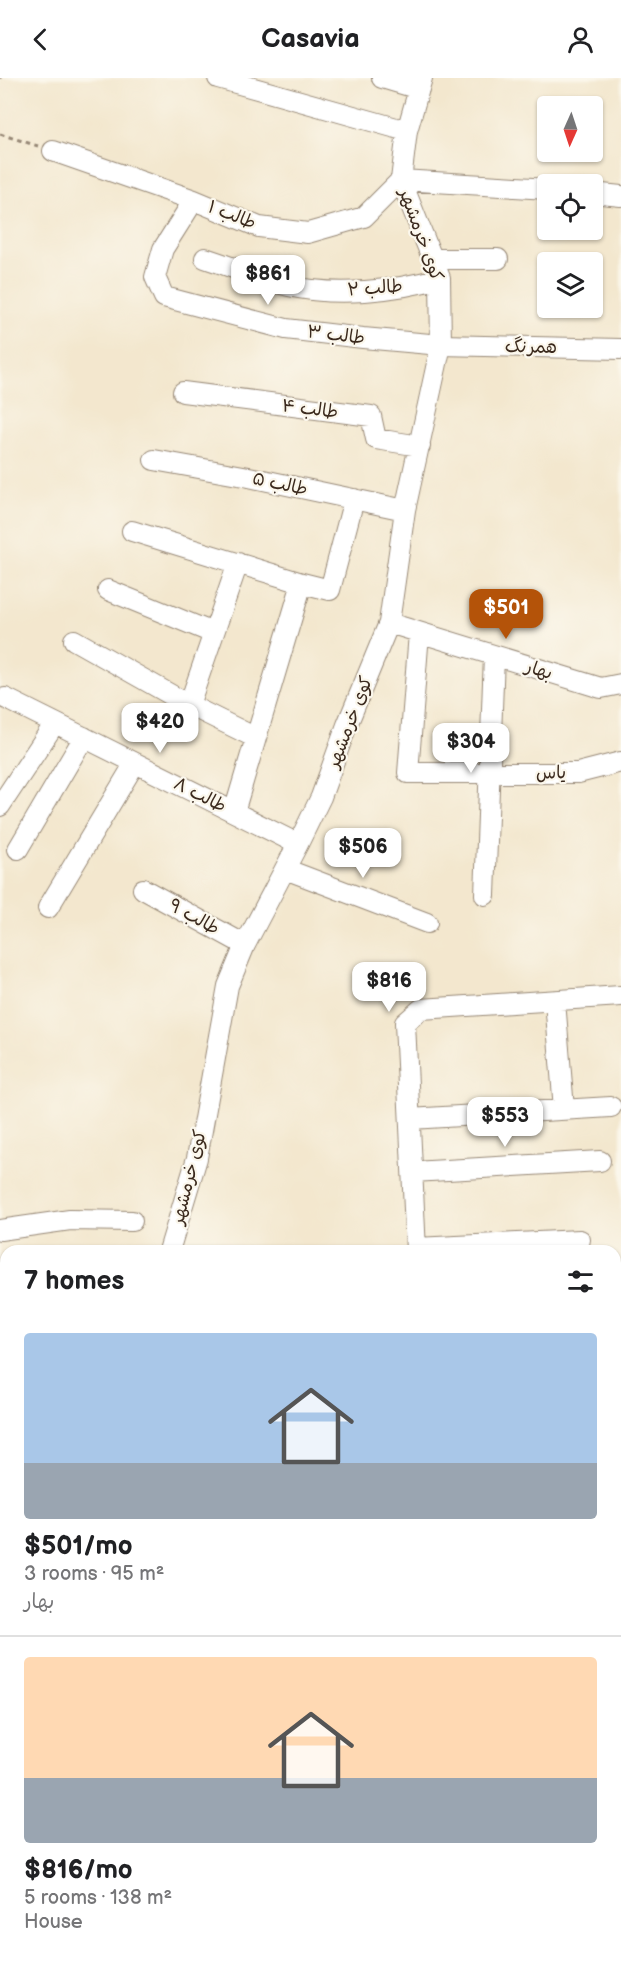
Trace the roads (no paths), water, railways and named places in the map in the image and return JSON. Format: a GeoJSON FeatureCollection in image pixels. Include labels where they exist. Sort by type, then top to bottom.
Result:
{"type":"FeatureCollection","features":[{"type":"Feature","properties":{"kind":"street"},"geometry":{"type":"LineString","coordinates":[[218,78],[407,131]]}},
{"type":"Feature","properties":{"kind":"street"},"geometry":{"type":"LineString","coordinates":[[382,78],[421,84]]}},
{"type":"Feature","properties":{"kind":"street","name":"کوی خرمشهر"},"geometry":{"type":"LineString","coordinates":[[171,1245],[196,1158],[228,986],[245,945],[321,797],[347,725],[389,624],[405,510],[441,345],[440,278],[401,180],[407,131],[421,84]]}},
{"type":"Feature","properties":{"kind":"street","name":"طالب ۱"},"geometry":{"type":"LineString","coordinates":[[53,151],[194,200],[259,227],[308,233],[364,216],[401,180]]}},
{"type":"Feature","properties":{"kind":"street","name":"کوی خرمشهر"},"geometry":{"type":"LineString","coordinates":[[401,180],[537,188]]}},
{"type":"Feature","properties":{"kind":"street"},"geometry":{"type":"LineString","coordinates":[[603,194],[621,196]]}},
{"type":"Feature","properties":{"kind":"street","name":"طالب ۳"},"geometry":{"type":"LineString","coordinates":[[194,200],[163,249],[155,277],[164,297],[286,329],[441,345]]}},
{"type":"Feature","properties":{"kind":"street","name":"طالب ۲"},"geometry":{"type":"LineString","coordinates":[[205,258],[288,286],[307,289],[373,290],[417,284],[440,278]]}},
{"type":"Feature","properties":{"kind":"street"},"geometry":{"type":"LineString","coordinates":[[433,259],[498,259]]}},
{"type":"Feature","properties":{"kind":"street","name":"همرنگ"},"geometry":{"type":"LineString","coordinates":[[441,345],[621,349]]}},
{"type":"Feature","properties":{"kind":"street","name":"طالب ۴"},"geometry":{"type":"LineString","coordinates":[[183,392],[371,416],[376,439],[420,446]]}},
{"type":"Feature","properties":{"kind":"street","name":"طالب ۵"},"geometry":{"type":"LineString","coordinates":[[154,460],[249,477],[405,510]]}},
{"type":"Feature","properties":{"kind":"street"},"geometry":{"type":"LineString","coordinates":[[132,531],[330,590],[354,499]]}},
{"type":"Feature","properties":{"kind":"street"},"geometry":{"type":"LineString","coordinates":[[189,705],[238,563]]}},
{"type":"Feature","properties":{"kind":"street"},"geometry":{"type":"LineString","coordinates":[[234,812],[302,582]]}},
{"type":"Feature","properties":{"kind":"street"},"geometry":{"type":"LineString","coordinates":[[108,590],[213,633]]}},
{"type":"Feature","properties":{"kind":"street","name":"بهار"},"geometry":{"type":"LineString","coordinates":[[389,624],[601,688],[621,684]]}},
{"type":"Feature","properties":{"kind":"street","name":"یاس"},"geometry":{"type":"LineString","coordinates":[[419,633],[408,773],[578,773],[621,762]]}},
{"type":"Feature","properties":{"kind":"street"},"geometry":{"type":"LineString","coordinates":[[74,640],[189,705],[256,738]]}},
{"type":"Feature","properties":{"kind":"street"},"geometry":{"type":"LineString","coordinates":[[484,895],[494,656]]}},
{"type":"Feature","properties":{"kind":"street","name":"طالب ۸"},"geometry":{"type":"LineString","coordinates":[[5,698],[298,844]]}},
{"type":"Feature","properties":{"kind":"street"},"geometry":{"type":"LineString","coordinates":[[0,806],[55,723]]}},
{"type":"Feature","properties":{"kind":"street"},"geometry":{"type":"LineString","coordinates":[[18,849],[84,738]]}},
{"type":"Feature","properties":{"kind":"street"},"geometry":{"type":"LineString","coordinates":[[48,908],[135,763]]}},
{"type":"Feature","properties":{"kind":"street"},"geometry":{"type":"LineString","coordinates":[[285,869],[427,923]]}},
{"type":"Feature","properties":{"kind":"street","name":"طالب ۹"},"geometry":{"type":"LineString","coordinates":[[143,889],[245,945]]}},
{"type":"Feature","properties":{"kind":"street"},"geometry":{"type":"LineString","coordinates":[[416,1245],[405,1023],[421,1009],[621,996]]}},
{"type":"Feature","properties":{"kind":"street"},"geometry":{"type":"LineString","coordinates":[[555,1001],[564,1109]]}},
{"type":"Feature","properties":{"kind":"street"},"geometry":{"type":"LineString","coordinates":[[410,1119],[611,1107]]}},
{"type":"Feature","properties":{"kind":"street"},"geometry":{"type":"LineString","coordinates":[[413,1172],[600,1161]]}},
{"type":"Feature","properties":{"kind":"street"},"geometry":{"type":"LineString","coordinates":[[0,1230],[70,1220],[132,1221]]}},
{"type":"Feature","properties":{"kind":"street"},"geometry":{"type":"LineString","coordinates":[[489,1245],[580,1240]]}}]}
